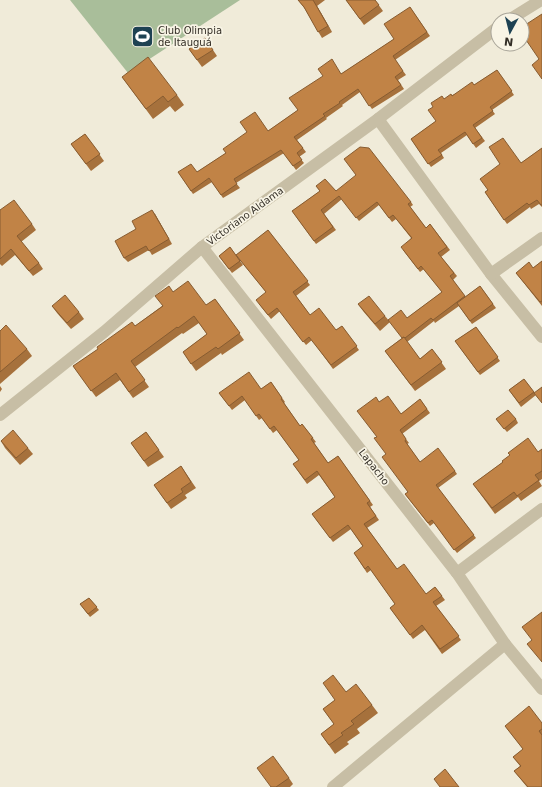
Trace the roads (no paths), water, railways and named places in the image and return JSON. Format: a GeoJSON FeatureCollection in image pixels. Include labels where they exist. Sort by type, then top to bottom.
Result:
{"type":"FeatureCollection","features":[{"type":"Feature","properties":{"kind":"street"},"geometry":{"type":"LineString","coordinates":[[522,12],[541,0]]}},
{"type":"Feature","properties":{"kind":"street","name":"Victoriano Aldama"},"geometry":{"type":"LineString","coordinates":[[0,415],[104,332],[202,247],[378,119],[490,33]]}},
{"type":"Feature","properties":{"kind":"street"},"geometry":{"type":"LineString","coordinates":[[378,119],[492,274],[542,337]]}},
{"type":"Feature","properties":{"kind":"street"},"geometry":{"type":"LineString","coordinates":[[492,274],[542,238]]}},
{"type":"Feature","properties":{"kind":"street","name":"Lapacho"},"geometry":{"type":"LineString","coordinates":[[202,247],[457,573],[506,644],[542,689]]}},
{"type":"Feature","properties":{"kind":"street"},"geometry":{"type":"LineString","coordinates":[[457,573],[542,509]]}},
{"type":"Feature","properties":{"kind":"street"},"geometry":{"type":"LineString","coordinates":[[333,787],[506,644]]}},
{"type":"Feature","properties":{"kind":"place","name":"Club Olimpia de Itauguá"},"geometry":{"type":"Point","coordinates":[142,36]}}]}
